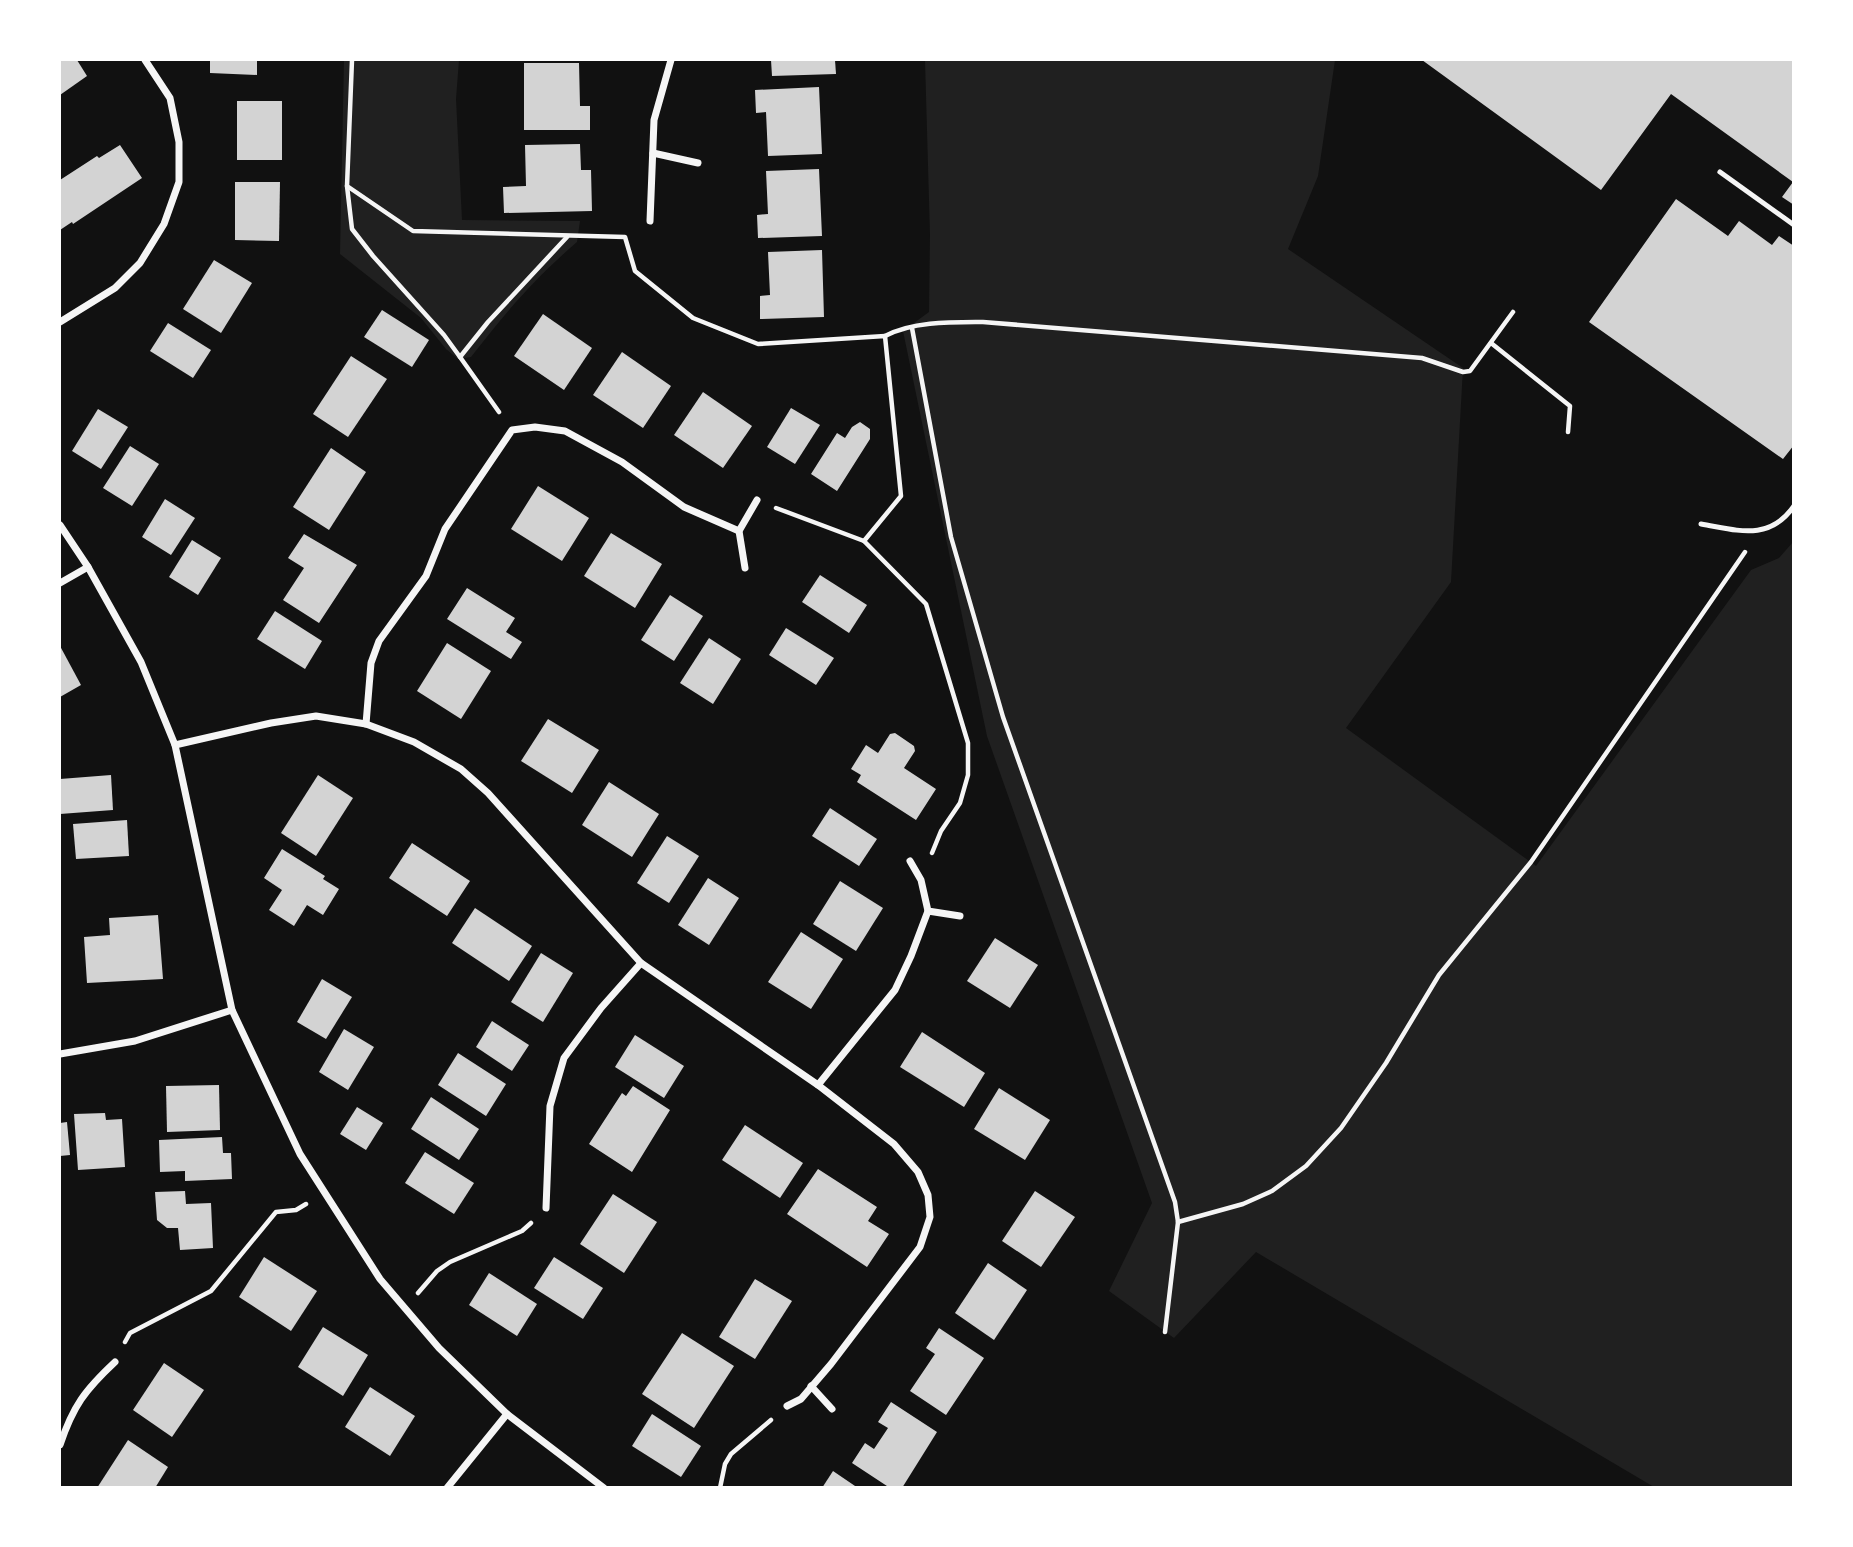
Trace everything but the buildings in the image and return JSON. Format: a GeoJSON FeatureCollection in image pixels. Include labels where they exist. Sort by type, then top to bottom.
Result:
{"type":"FeatureCollection","features":[{"type":"Feature","properties":{"kind":"street"},"geometry":{"type":"LineString","coordinates":[[60,322],[115,288],[140,263],[164,224],[179,182],[179,142],[170,98],[145,60]]}},
{"type":"Feature","properties":{"kind":"street"},"geometry":{"type":"LineString","coordinates":[[650,221],[654,120],[671,60]]}},
{"type":"Feature","properties":{"kind":"street"},"geometry":{"type":"LineString","coordinates":[[653,153],[698,163]]}},
{"type":"Feature","properties":{"kind":"street"},"geometry":{"type":"LineString","coordinates":[[366,724],[372,663],[379,641],[426,576],[445,529],[512,430],[535,427],[565,431],[622,462],[684,507],[738,531]]}},
{"type":"Feature","properties":{"kind":"street"},"geometry":{"type":"LineString","coordinates":[[745,568],[738,531],[757,500]]}},
{"type":"Feature","properties":{"kind":"street"},"geometry":{"type":"LineString","coordinates":[[60,525],[88,567],[141,662],[175,745],[232,1010],[300,1154],[380,1279],[439,1348],[507,1413],[604,1488]]}},
{"type":"Feature","properties":{"kind":"street"},"geometry":{"type":"LineString","coordinates":[[60,583],[88,567]]}},
{"type":"Feature","properties":{"kind":"street"},"geometry":{"type":"LineString","coordinates":[[175,745],[271,723],[316,716],[366,724],[414,743],[461,768],[488,793],[641,963],[818,1085],[894,1144],[918,1172],[928,1195],[930,1217],[920,1247],[801,1399],[787,1406]]}},
{"type":"Feature","properties":{"kind":"street"},"geometry":{"type":"LineString","coordinates":[[818,1085],[895,990],[911,956],[928,911],[921,880],[910,861]]}},
{"type":"Feature","properties":{"kind":"street"},"geometry":{"type":"LineString","coordinates":[[928,911],[960,916]]}},
{"type":"Feature","properties":{"kind":"street"},"geometry":{"type":"LineString","coordinates":[[546,1208],[550,1106],[564,1058],[601,1008],[641,963]]}},
{"type":"Feature","properties":{"kind":"street"},"geometry":{"type":"LineString","coordinates":[[60,1054],[135,1041],[232,1010]]}},
{"type":"Feature","properties":{"kind":"street"},"geometry":{"type":"LineString","coordinates":[[60,1445],[68,1422],[87,1388],[115,1362]]}},
{"type":"Feature","properties":{"kind":"street"},"geometry":{"type":"LineString","coordinates":[[811,1386],[832,1409]]}},
{"type":"Feature","properties":{"kind":"street"},"geometry":{"type":"LineString","coordinates":[[447,1488],[507,1413]]}},
{"type":"Feature","properties":{"kind":"lane"},"geometry":{"type":"LineString","coordinates":[[1720,172],[1794,225]]}},
{"type":"Feature","properties":{"kind":"lane"},"geometry":{"type":"LineString","coordinates":[[1701,524],[1755,533],[1785,518],[1794,506]]}},
{"type":"Feature","properties":{"kind":"path"},"geometry":{"type":"LineString","coordinates":[[352,60],[347,186],[352,229],[444,335],[512,430]]}},
{"type":"Feature","properties":{"kind":"path"},"geometry":{"type":"LineString","coordinates":[[347,186],[413,231],[625,237],[635,271],[693,318],[758,344],[885,336],[898,329],[955,322],[1025,325],[1422,358],[1463,373],[1470,371],[1513,312]]}},
{"type":"Feature","properties":{"kind":"path"},"geometry":{"type":"LineString","coordinates":[[460,357],[488,322],[568,236]]}},
{"type":"Feature","properties":{"kind":"path"},"geometry":{"type":"LineString","coordinates":[[912,328],[951,537],[988,669],[1175,1202],[1178,1222],[1165,1332]]}},
{"type":"Feature","properties":{"kind":"path"},"geometry":{"type":"LineString","coordinates":[[864,541],[901,496],[885,336]]}},
{"type":"Feature","properties":{"kind":"path"},"geometry":{"type":"LineString","coordinates":[[1491,343],[1570,406],[1568,432]]}},
{"type":"Feature","properties":{"kind":"path"},"geometry":{"type":"LineString","coordinates":[[757,500],[864,541],[926,604],[968,743],[968,775],[960,803],[941,831],[921,880]]}},
{"type":"Feature","properties":{"kind":"path"},"geometry":{"type":"LineString","coordinates":[[1178,1222],[1243,1203],[1272,1191],[1306,1166],[1342,1128],[1386,1063],[1439,975],[1531,862],[1735,568],[1755,533]]}},
{"type":"Feature","properties":{"kind":"path"},"geometry":{"type":"LineString","coordinates":[[115,1362],[130,1333],[211,1291],[276,1212],[296,1210],[325,1194]]}},
{"type":"Feature","properties":{"kind":"path"},"geometry":{"type":"LineString","coordinates":[[405,1308],[437,1271],[450,1262],[522,1231],[546,1208]]}},
{"type":"Feature","properties":{"kind":"path"},"geometry":{"type":"LineString","coordinates":[[720,1488],[725,1464],[731,1454],[787,1406]]}},
{"type":"Feature","properties":{"kind":"shaded area"},"geometry":{"type":"Polygon","coordinates":[[[344,60],[459,60],[456,99],[462,220],[580,221],[577,242],[521,297],[471,357],[458,359],[446,349],[421,318],[340,254],[344,60]]]}},
{"type":"Feature","properties":{"kind":"shaded area"},"geometry":{"type":"Polygon","coordinates":[[[925,60],[1335,60],[1318,176],[1288,249],[1463,368],[1451,582],[1346,728],[1536,866],[1751,570],[1779,558],[1793,542],[1793,1487],[1654,1487],[1256,1252],[1174,1338],[1109,1291],[1152,1203],[987,736],[903,331],[929,312],[930,235],[925,60]]]}}]}
